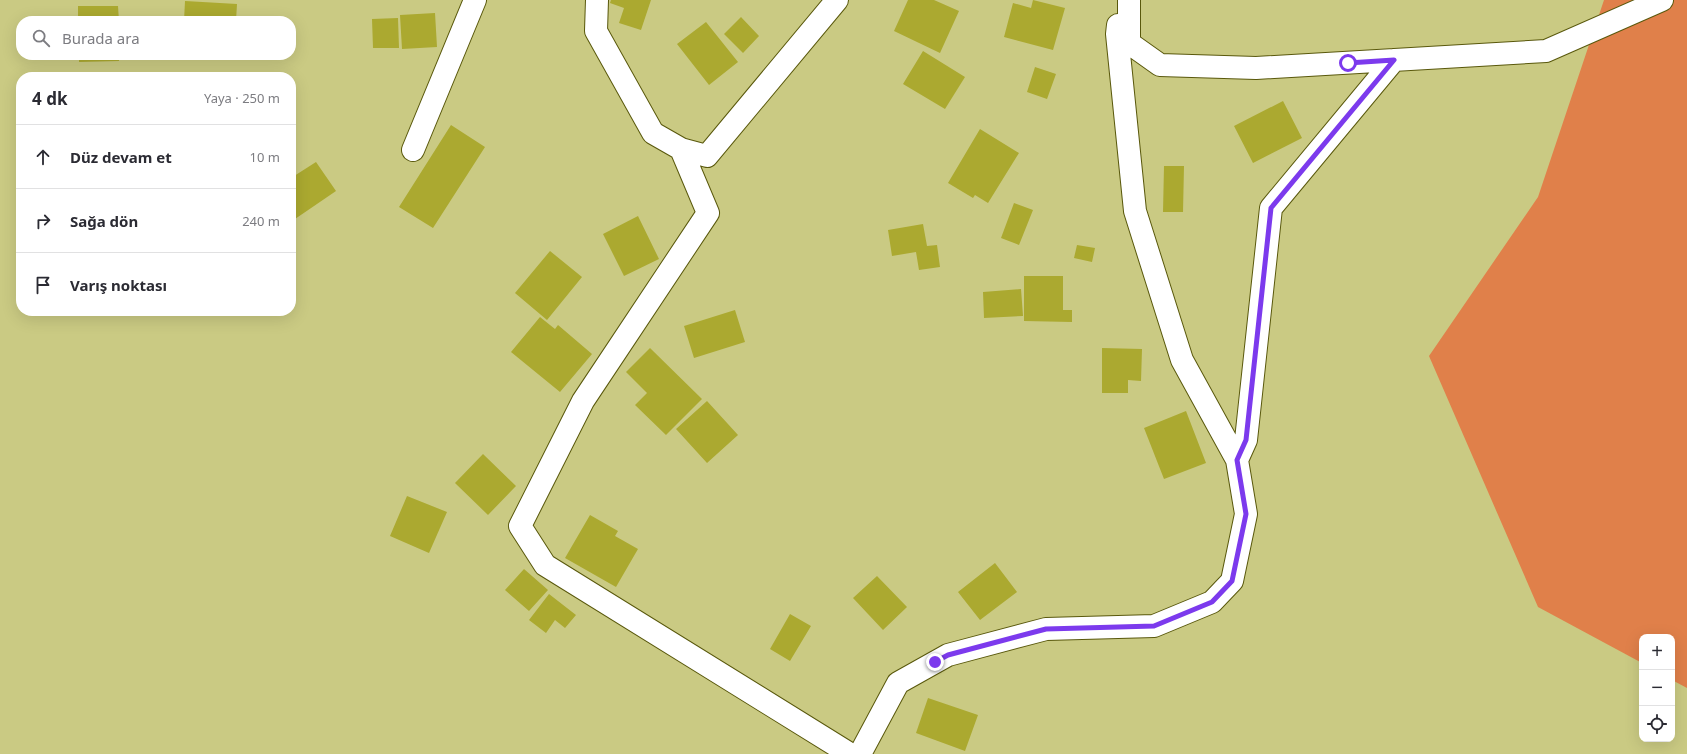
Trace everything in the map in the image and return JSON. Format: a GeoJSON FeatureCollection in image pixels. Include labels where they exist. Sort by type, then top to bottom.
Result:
{"type":"FeatureCollection","features":[{"type":"Feature","properties":{"kind":"street"},"geometry":{"type":"LineString","coordinates":[[412,150],[475,0]]}},
{"type":"Feature","properties":{"kind":"street"},"geometry":{"type":"LineString","coordinates":[[597,0],[596,31],[653,133],[681,149],[707,156],[837,0]]}},
{"type":"Feature","properties":{"kind":"street"},"geometry":{"type":"LineString","coordinates":[[860,754],[898,683],[948,655],[1046,629],[1154,626],[1212,602],[1232,581],[1246,514],[1237,460],[1182,360],[1135,211],[1117,34],[1122,0]]}},
{"type":"Feature","properties":{"kind":"street"},"geometry":{"type":"LineString","coordinates":[[1129,0],[1129,43],[1160,65],[1256,68],[1546,51],[1662,0]]}},
{"type":"Feature","properties":{"kind":"street"},"geometry":{"type":"LineString","coordinates":[[1237,460],[1246,440],[1271,208],[1394,60]]}},
{"type":"Feature","properties":{"kind":"street"},"geometry":{"type":"LineString","coordinates":[[681,149],[708,213],[583,401],[520,526],[545,565],[850,754]]}},
{"type":"Feature","properties":{"kind":"shaded area"},"geometry":{"type":"Polygon","coordinates":[[[1604,0],[1687,0],[1687,688],[1675,682],[1675,634],[1639,634],[1639,661],[1538,607],[1429,356],[1538,197],[1604,0]]]}},
{"type":"Feature","properties":{"kind":"building"},"geometry":{"type":"Polygon","coordinates":[[[611,0],[651,0],[641,30],[619,23],[624,8],[610,3],[611,0]]]}},
{"type":"Feature","properties":{"kind":"building"},"geometry":{"type":"Polygon","coordinates":[[[908,0],[934,0],[959,11],[940,53],[894,31],[908,0]]]}},
{"type":"Feature","properties":{"kind":"building"},"geometry":{"type":"Polygon","coordinates":[[[1033,0],[1065,8],[1053,50],[1004,37],[1013,3],[1031,8],[1033,0]]]}},
{"type":"Feature","properties":{"kind":"building"},"geometry":{"type":"Polygon","coordinates":[[[185,1],[237,4],[236,16],[184,16],[185,1]]]}},
{"type":"Feature","properties":{"kind":"building"},"geometry":{"type":"Polygon","coordinates":[[[78,6],[118,6],[119,16],[78,16],[78,6]]]}},
{"type":"Feature","properties":{"kind":"building"},"geometry":{"type":"Polygon","coordinates":[[[435,13],[437,47],[402,49],[400,15],[435,13]]]}},
{"type":"Feature","properties":{"kind":"building"},"geometry":{"type":"Polygon","coordinates":[[[741,17],[759,36],[743,53],[724,34],[741,17]]]}},
{"type":"Feature","properties":{"kind":"building"},"geometry":{"type":"Polygon","coordinates":[[[398,18],[399,48],[373,48],[372,19],[398,18]]]}},
{"type":"Feature","properties":{"kind":"building"},"geometry":{"type":"Polygon","coordinates":[[[706,22],[738,62],[709,85],[677,44],[706,22]]]}},
{"type":"Feature","properties":{"kind":"building"},"geometry":{"type":"Polygon","coordinates":[[[923,51],[965,77],[945,109],[903,84],[923,51]]]}},
{"type":"Feature","properties":{"kind":"building"},"geometry":{"type":"Polygon","coordinates":[[[79,60],[119,60],[119,61],[79,62],[79,60]]]}},
{"type":"Feature","properties":{"kind":"building"},"geometry":{"type":"Polygon","coordinates":[[[1035,67],[1056,74],[1047,99],[1027,92],[1035,67]]]}},
{"type":"Feature","properties":{"kind":"building"},"geometry":{"type":"Polygon","coordinates":[[[1283,101],[1302,138],[1253,163],[1234,126],[1283,101]]]}},
{"type":"Feature","properties":{"kind":"building"},"geometry":{"type":"Polygon","coordinates":[[[451,125],[485,147],[433,228],[399,207],[451,125]]]}},
{"type":"Feature","properties":{"kind":"building"},"geometry":{"type":"Polygon","coordinates":[[[980,129],[1019,153],[988,203],[975,195],[973,198],[948,183],[980,129]]]}},
{"type":"Feature","properties":{"kind":"building"},"geometry":{"type":"Polygon","coordinates":[[[316,162],[336,191],[296,218],[296,175],[316,162]]]}},
{"type":"Feature","properties":{"kind":"building"},"geometry":{"type":"Polygon","coordinates":[[[1164,166],[1184,166],[1183,212],[1163,212],[1164,166]]]}},
{"type":"Feature","properties":{"kind":"building"},"geometry":{"type":"Polygon","coordinates":[[[1014,203],[1033,210],[1019,245],[1001,238],[1014,203]]]}},
{"type":"Feature","properties":{"kind":"building"},"geometry":{"type":"Polygon","coordinates":[[[638,216],[659,259],[624,276],[603,234],[638,216]]]}},
{"type":"Feature","properties":{"kind":"building"},"geometry":{"type":"Polygon","coordinates":[[[923,224],[927,246],[937,245],[940,267],[919,270],[916,252],[892,256],[888,230],[923,224]]]}},
{"type":"Feature","properties":{"kind":"building"},"geometry":{"type":"Polygon","coordinates":[[[1077,245],[1095,248],[1092,262],[1074,258],[1077,245]]]}},
{"type":"Feature","properties":{"kind":"building"},"geometry":{"type":"Polygon","coordinates":[[[550,251],[582,277],[547,320],[515,293],[550,251]]]}},
{"type":"Feature","properties":{"kind":"building"},"geometry":{"type":"Polygon","coordinates":[[[1024,276],[1063,276],[1063,310],[1072,310],[1072,322],[1024,321],[1024,276]]]}},
{"type":"Feature","properties":{"kind":"building"},"geometry":{"type":"Polygon","coordinates":[[[1021,289],[1023,316],[984,318],[983,292],[1021,289]]]}},
{"type":"Feature","properties":{"kind":"building"},"geometry":{"type":"Polygon","coordinates":[[[735,310],[745,342],[694,358],[684,326],[735,310]]]}},
{"type":"Feature","properties":{"kind":"building"},"geometry":{"type":"Polygon","coordinates":[[[540,317],[555,329],[558,325],[592,354],[560,392],[511,352],[540,317]]]}},
{"type":"Feature","properties":{"kind":"building"},"geometry":{"type":"Polygon","coordinates":[[[650,348],[702,399],[666,435],[635,405],[647,393],[626,372],[650,348]]]}},
{"type":"Feature","properties":{"kind":"building"},"geometry":{"type":"Polygon","coordinates":[[[1102,348],[1142,349],[1141,381],[1128,380],[1128,393],[1102,393],[1102,348]]]}},
{"type":"Feature","properties":{"kind":"building"},"geometry":{"type":"Polygon","coordinates":[[[707,401],[738,435],[707,463],[676,429],[707,401]]]}},
{"type":"Feature","properties":{"kind":"building"},"geometry":{"type":"Polygon","coordinates":[[[1186,411],[1206,463],[1164,479],[1144,428],[1186,411]]]}},
{"type":"Feature","properties":{"kind":"building"},"geometry":{"type":"Polygon","coordinates":[[[483,454],[516,486],[488,515],[455,483],[483,454]]]}},
{"type":"Feature","properties":{"kind":"building"},"geometry":{"type":"Polygon","coordinates":[[[407,496],[447,512],[429,553],[390,536],[407,496]]]}},
{"type":"Feature","properties":{"kind":"building"},"geometry":{"type":"Polygon","coordinates":[[[590,515],[618,531],[615,536],[638,549],[616,587],[565,558],[590,515]]]}},
{"type":"Feature","properties":{"kind":"building"},"geometry":{"type":"Polygon","coordinates":[[[995,563],[1017,592],[980,620],[958,592],[995,563]]]}},
{"type":"Feature","properties":{"kind":"building"},"geometry":{"type":"Polygon","coordinates":[[[524,569],[548,590],[529,611],[505,590],[524,569]]]}},
{"type":"Feature","properties":{"kind":"building"},"geometry":{"type":"Polygon","coordinates":[[[877,576],[907,607],[883,630],[853,598],[877,576]]]}},
{"type":"Feature","properties":{"kind":"building"},"geometry":{"type":"Polygon","coordinates":[[[549,594],[576,615],[565,628],[555,620],[546,633],[529,620],[549,594]]]}},
{"type":"Feature","properties":{"kind":"building"},"geometry":{"type":"Polygon","coordinates":[[[790,614],[811,626],[790,661],[770,649],[790,614]]]}},
{"type":"Feature","properties":{"kind":"building"},"geometry":{"type":"Polygon","coordinates":[[[928,698],[978,715],[965,751],[916,733],[928,698]]]}},
{"type":"Feature","properties":{"kind":"route"},"geometry":{"type":"LineString","coordinates":[[935,662],[948,655],[1046,629],[1154,626],[1212,602],[1232,581],[1246,514],[1237,460],[1246,440],[1271,208],[1394,60],[1348,63]]}}]}
